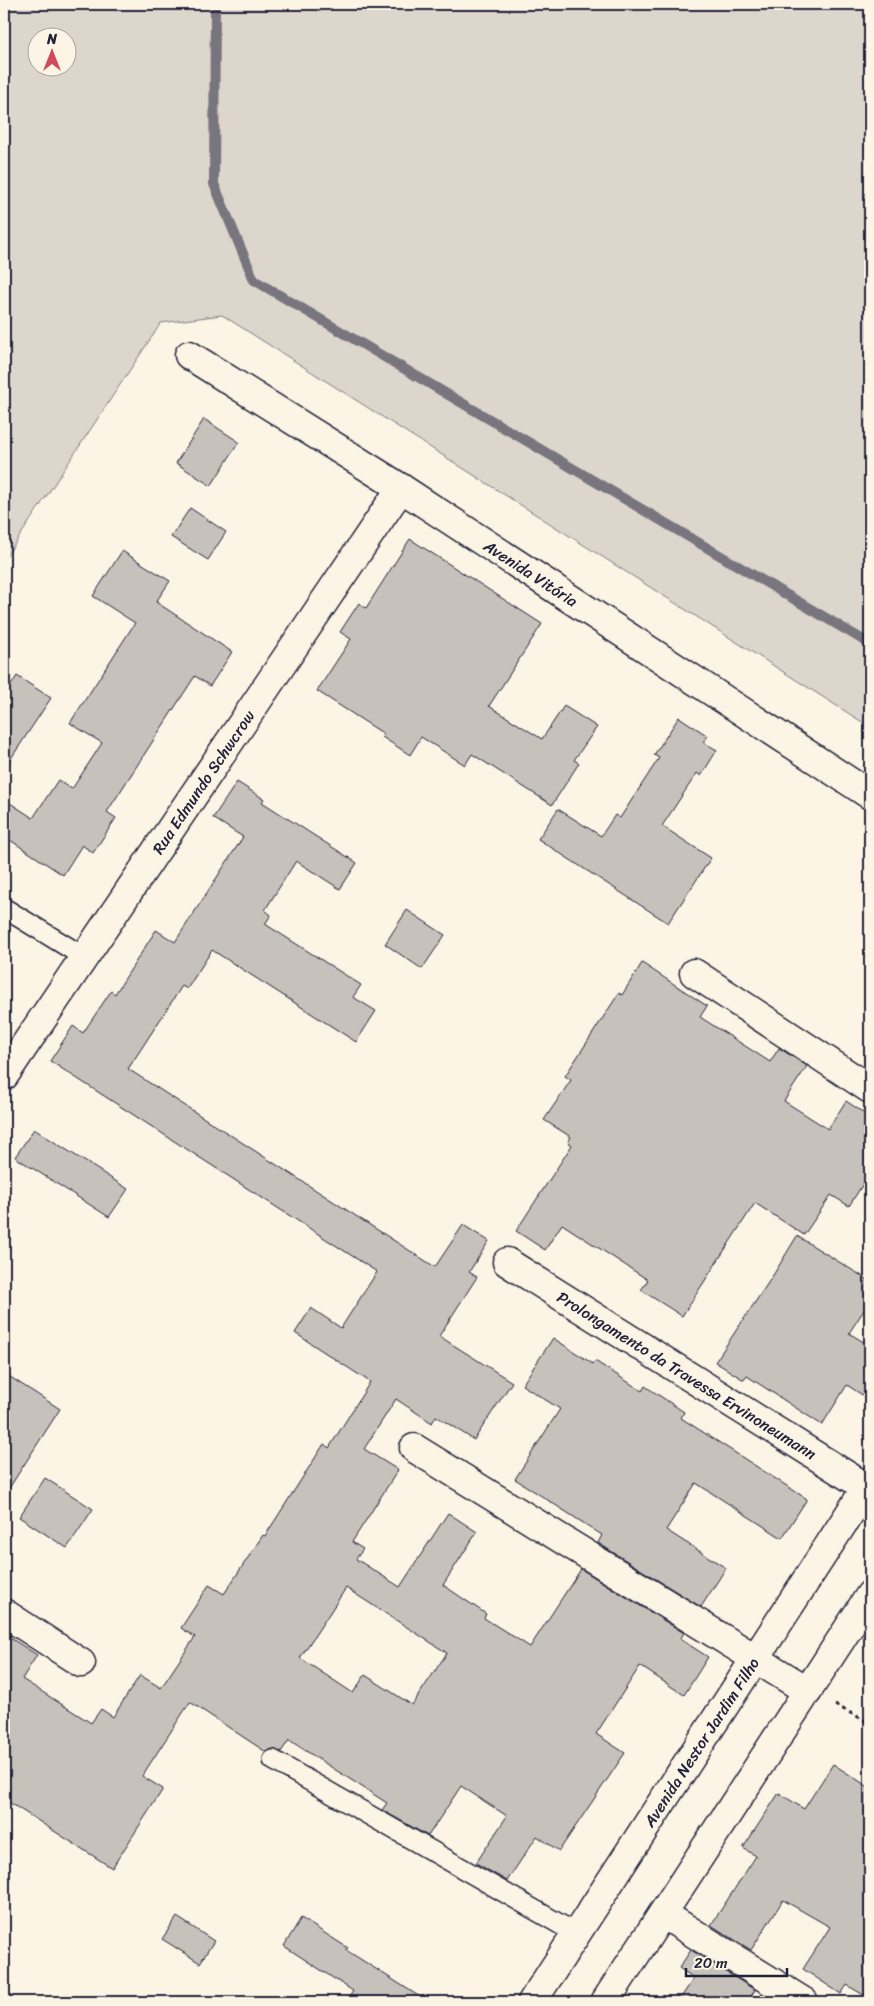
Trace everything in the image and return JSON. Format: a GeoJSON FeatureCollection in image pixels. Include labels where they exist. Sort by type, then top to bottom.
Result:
{"type":"FeatureCollection","features":[{"type":"Feature","properties":{"kind":"street","name":"Avenida Vitória"},"geometry":{"type":"LineString","coordinates":[[189,355],[401,488],[870,795]]}},
{"type":"Feature","properties":{"kind":"street","name":"Rua Edmundo Schwcrow"},"geometry":{"type":"LineString","coordinates":[[4,1076],[401,488]]}},
{"type":"Feature","properties":{"kind":"street"},"geometry":{"type":"LineString","coordinates":[[694,973],[870,1089]]}},
{"type":"Feature","properties":{"kind":"street","name":"Prolongamento da Travessa Ervinoneumann"},"geometry":{"type":"LineString","coordinates":[[507,1262],[868,1485]]}},
{"type":"Feature","properties":{"kind":"street"},"geometry":{"type":"LineString","coordinates":[[414,1448],[808,1692]]}},
{"type":"Feature","properties":{"kind":"street","name":"Avenida Nestor Jardim Filho"},"geometry":{"type":"LineString","coordinates":[[532,2002],[868,1485]]}},
{"type":"Feature","properties":{"kind":"street"},"geometry":{"type":"LineString","coordinates":[[606,2002],[870,1595]]}},
{"type":"Feature","properties":{"kind":"street"},"geometry":{"type":"LineString","coordinates":[[4,1613],[81,1663]]}},
{"type":"Feature","properties":{"kind":"street"},"geometry":{"type":"LineString","coordinates":[[663,1914],[804,2002]]}},
{"type":"Feature","properties":{"kind":"lane"},"geometry":{"type":"LineString","coordinates":[[4,908],[84,957]]}},
{"type":"Feature","properties":{"kind":"lane"},"geometry":{"type":"LineString","coordinates":[[273,1760],[577,1934]]}},
{"type":"Feature","properties":{"kind":"path"},"geometry":{"type":"LineString","coordinates":[[808,1692],[870,1723]]}},
{"type":"Feature","properties":{"kind":"shaded area"},"geometry":{"type":"Polygon","coordinates":[[[4,4],[870,4],[870,727],[222,315],[161,323],[4,560],[4,4]]]}},
{"type":"Feature","properties":{"kind":"building"},"geometry":{"type":"Polygon","coordinates":[[[204,419],[239,442],[211,486],[176,463],[204,419]]]}},
{"type":"Feature","properties":{"kind":"building"},"geometry":{"type":"Polygon","coordinates":[[[190,508],[226,532],[208,560],[171,537],[190,508]]]}},
{"type":"Feature","properties":{"kind":"building"},"geometry":{"type":"Polygon","coordinates":[[[410,539],[542,624],[489,706],[542,739],[564,706],[597,727],[574,760],[579,763],[552,805],[472,754],[465,765],[421,737],[410,755],[382,737],[384,734],[317,691],[351,639],[340,632],[359,603],[366,608],[410,539]]]}},
{"type":"Feature","properties":{"kind":"building"},"geometry":{"type":"Polygon","coordinates":[[[122,551],[170,581],[156,602],[232,652],[210,686],[195,676],[107,812],[116,818],[93,853],[82,845],[63,875],[4,836],[4,799],[33,818],[58,780],[72,789],[102,743],[70,723],[135,623],[93,596],[122,551]]]}},
{"type":"Feature","properties":{"kind":"building"},"geometry":{"type":"Polygon","coordinates":[[[17,676],[51,698],[4,769],[4,696],[17,676]]]}},
{"type":"Feature","properties":{"kind":"building"},"geometry":{"type":"Polygon","coordinates":[[[679,717],[708,736],[703,742],[717,750],[701,776],[697,773],[662,826],[711,858],[668,923],[538,839],[558,809],[601,836],[615,815],[620,818],[659,758],[654,755],[679,717]]]}},
{"type":"Feature","properties":{"kind":"building"},"geometry":{"type":"Polygon","coordinates":[[[237,782],[264,799],[262,802],[357,863],[340,889],[296,861],[265,910],[271,915],[265,924],[361,985],[353,997],[376,1011],[356,1042],[212,950],[187,989],[182,986],[128,1069],[435,1267],[463,1225],[489,1241],[469,1272],[477,1277],[439,1336],[512,1382],[474,1440],[436,1416],[432,1423],[396,1399],[364,1449],[398,1470],[352,1542],[363,1549],[356,1559],[400,1587],[448,1513],[477,1532],[443,1585],[486,1614],[484,1618],[530,1647],[581,1569],[684,1633],[680,1639],[708,1657],[684,1695],[640,1666],[596,1734],[625,1753],[559,1851],[537,1836],[507,1881],[476,1863],[507,1816],[461,1786],[428,1836],[382,1810],[387,1803],[289,1740],[281,1752],[272,1749],[266,1752],[190,1702],[142,1776],[163,1789],[112,1868],[4,1799],[4,1634],[37,1655],[22,1679],[91,1723],[101,1709],[113,1717],[140,1675],[161,1688],[195,1637],[181,1628],[209,1585],[224,1594],[263,1535],[265,1536],[324,1444],[329,1448],[370,1382],[295,1333],[311,1308],[341,1328],[377,1272],[50,1061],[73,1026],[83,1033],[111,991],[115,994],[156,930],[175,942],[243,837],[213,818],[237,782]],[[346,1588],[300,1658],[353,1693],[365,1675],[412,1705],[447,1653],[346,1588]]]}},
{"type":"Feature","properties":{"kind":"building"},"geometry":{"type":"Polygon","coordinates":[[[407,910],[445,935],[422,969],[385,944],[407,910]]]}},
{"type":"Feature","properties":{"kind":"building"},"geometry":{"type":"Polygon","coordinates":[[[642,963],[707,1006],[700,1017],[770,1062],[779,1048],[807,1066],[784,1101],[828,1129],[846,1101],[870,1117],[870,1173],[849,1206],[831,1195],[804,1235],[755,1203],[682,1316],[641,1290],[648,1280],[562,1224],[545,1250],[516,1231],[572,1145],[568,1142],[571,1137],[544,1120],[571,1080],[565,1076],[619,993],[622,995],[642,963]]]}},
{"type":"Feature","properties":{"kind":"building"},"geometry":{"type":"Polygon","coordinates":[[[34,1129],[128,1189],[109,1217],[15,1157],[34,1129]]]}},
{"type":"Feature","properties":{"kind":"building"},"geometry":{"type":"Polygon","coordinates":[[[797,1236],[870,1281],[870,1301],[849,1333],[870,1346],[870,1400],[847,1385],[822,1425],[747,1376],[744,1380],[715,1362],[797,1236]]]}},
{"type":"Feature","properties":{"kind":"building"},"geometry":{"type":"Polygon","coordinates":[[[553,1338],[593,1364],[595,1361],[642,1391],[645,1386],[684,1412],[681,1418],[807,1499],[782,1538],[696,1483],[666,1530],[726,1568],[701,1607],[598,1543],[602,1535],[515,1479],[560,1409],[522,1385],[553,1338]]]}},
{"type":"Feature","properties":{"kind":"building"},"geometry":{"type":"Polygon","coordinates":[[[4,1373],[60,1409],[4,1496],[4,1373]]]}},
{"type":"Feature","properties":{"kind":"building"},"geometry":{"type":"Polygon","coordinates":[[[45,1478],[93,1509],[67,1548],[19,1517],[45,1478]]]}},
{"type":"Feature","properties":{"kind":"building"},"geometry":{"type":"Polygon","coordinates":[[[833,1764],[870,1788],[870,1999],[847,1985],[841,1994],[803,1969],[830,1927],[783,1900],[751,1950],[711,1925],[756,1856],[743,1848],[779,1793],[804,1809],[833,1764]]]}},
{"type":"Feature","properties":{"kind":"building"},"geometry":{"type":"Polygon","coordinates":[[[177,1917],[214,1941],[200,1963],[162,1939],[177,1917]]]}},
{"type":"Feature","properties":{"kind":"building"},"geometry":{"type":"Polygon","coordinates":[[[301,1918],[348,1948],[346,1950],[428,2002],[346,2002],[353,1991],[284,1946],[301,1918]]]}},
{"type":"Feature","properties":{"kind":"building"},"geometry":{"type":"Polygon","coordinates":[[[691,1950],[755,1990],[747,2002],[678,2002],[694,1978],[679,1968],[691,1950]]]}},
{"type":"Feature","properties":{"kind":"waterway"},"geometry":{"type":"LineString","coordinates":[[215,4],[214,184],[254,280],[870,644]]}}]}
